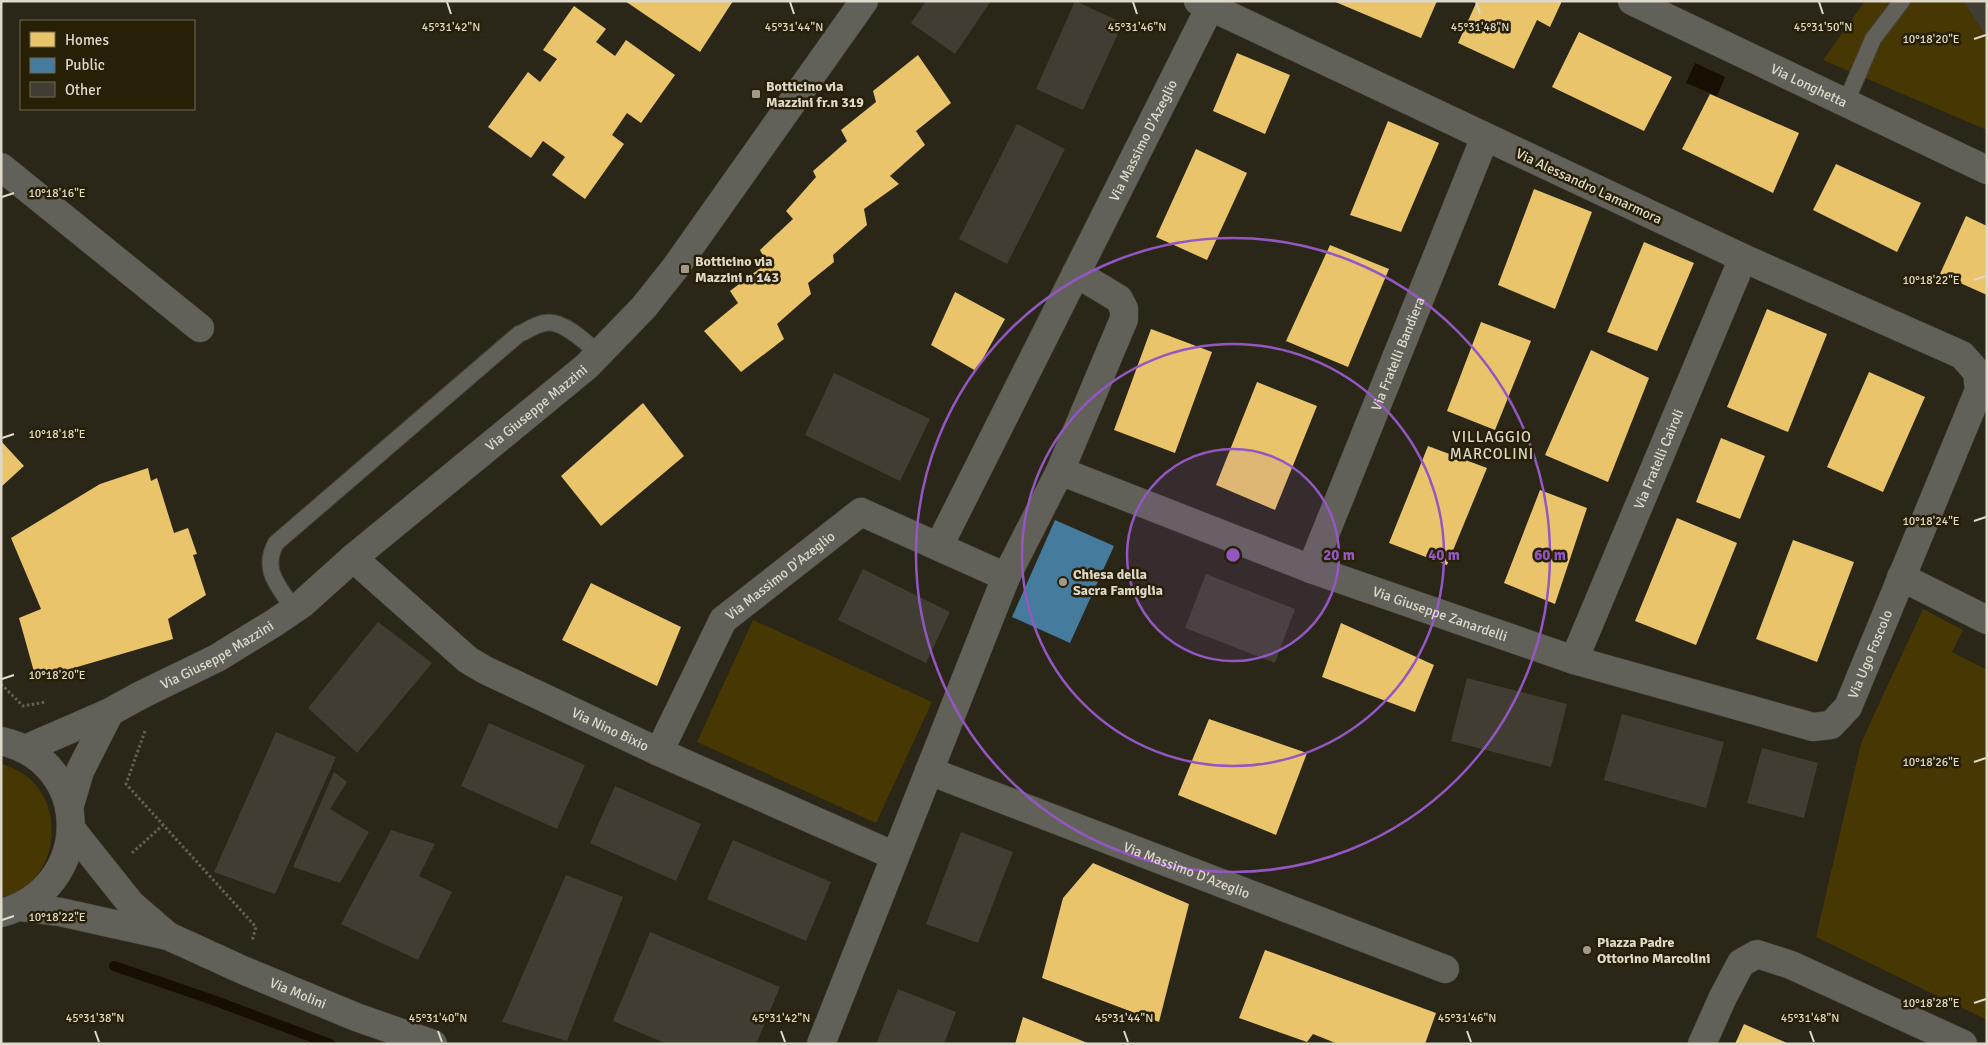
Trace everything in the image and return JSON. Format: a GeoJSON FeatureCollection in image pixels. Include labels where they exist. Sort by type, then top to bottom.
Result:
{"type":"FeatureCollection","features":[{"type":"Feature","properties":{"kind":"street","name":"Via Giuseppe Mazzini"},"geometry":{"type":"LineString","coordinates":[[11,742],[110,712],[239,645],[294,609],[353,558],[587,366],[644,308],[675,268],[864,1]]}},
{"type":"Feature","properties":{"kind":"street","name":"Via Longhetta"},"geometry":{"type":"LineString","coordinates":[[1632,1],[1987,170]]}},
{"type":"Feature","properties":{"kind":"street","name":"Via Alessandro Lamarmora"},"geometry":{"type":"LineString","coordinates":[[1204,4],[1743,258],[1962,355],[1977,372]]}},
{"type":"Feature","properties":{"kind":"street","name":"Via Massimo D'Azeglio"},"geometry":{"type":"LineString","coordinates":[[940,546],[1076,273],[1204,4]]}},
{"type":"Feature","properties":{"kind":"street","name":"Via Fratelli Bandiera"},"geometry":{"type":"LineString","coordinates":[[1311,569],[1485,137]]}},
{"type":"Feature","properties":{"kind":"street"},"geometry":{"type":"LineString","coordinates":[[1,167],[200,328]]}},
{"type":"Feature","properties":{"kind":"street","name":"Via Fratelli Cairoli"},"geometry":{"type":"LineString","coordinates":[[1574,660],[1743,258]]}},
{"type":"Feature","properties":{"kind":"street"},"geometry":{"type":"LineString","coordinates":[[821,1044],[1006,576],[1060,471],[1124,318],[1124,309],[1119,299],[1076,273]]}},
{"type":"Feature","properties":{"kind":"street","name":"Via Ugo Foscolo"},"geometry":{"type":"LineString","coordinates":[[1831,725],[1848,707],[1979,390],[1977,372]]}},
{"type":"Feature","properties":{"kind":"street","name":"Via Giuseppe Zanardelli"},"geometry":{"type":"LineString","coordinates":[[1060,471],[1311,569],[1574,660],[1813,727],[1831,725]]}},
{"type":"Feature","properties":{"kind":"street","name":"Via Massimo D'Azeglio"},"geometry":{"type":"LineString","coordinates":[[659,752],[723,620],[860,512],[1006,576]]}},
{"type":"Feature","properties":{"kind":"street","name":"Via Nino Bixio"},"geometry":{"type":"LineString","coordinates":[[353,558],[468,660],[485,670],[659,752],[895,856]]}},
{"type":"Feature","properties":{"kind":"street"},"geometry":{"type":"LineString","coordinates":[[1901,577],[1987,620]]}},
{"type":"Feature","properties":{"kind":"street"},"geometry":{"type":"LineString","coordinates":[[11,910],[38,896],[51,883],[62,867],[68,849],[70,819],[80,771],[110,712]]}},
{"type":"Feature","properties":{"kind":"street","name":"Via Molini"},"geometry":{"type":"LineString","coordinates":[[11,742],[45,764],[60,784],[70,819],[131,904],[168,936]]}},
{"type":"Feature","properties":{"kind":"street","name":"Via Massimo D'Azeglio"},"geometry":{"type":"LineString","coordinates":[[929,771],[1444,969]]}},
{"type":"Feature","properties":{"kind":"street","name":"Via Molini"},"geometry":{"type":"LineString","coordinates":[[11,910],[60,912],[168,936],[245,971],[356,1017],[433,1044]]}},
{"type":"Feature","properties":{"kind":"street"},"geometry":{"type":"LineString","coordinates":[[1702,1044],[1741,963],[1757,954],[1792,965],[1963,1044]]}},
{"type":"Feature","properties":{"kind":"lane"},"geometry":{"type":"LineString","coordinates":[[1846,102],[1873,39],[1902,1]]}},
{"type":"Feature","properties":{"kind":"lane"},"geometry":{"type":"LineString","coordinates":[[294,609],[275,582],[270,566],[270,554],[276,543],[519,334],[546,322],[567,328],[582,338],[599,354]]}},
{"type":"Feature","properties":{"kind":"path"},"geometry":{"type":"LineString","coordinates":[[148,725],[126,784],[256,927],[245,971]]}},
{"type":"Feature","properties":{"kind":"path"},"geometry":{"type":"LineString","coordinates":[[128,856],[163,825]]}},
{"type":"Feature","properties":{"kind":"shaded area"},"geometry":{"type":"Polygon","coordinates":[[[1865,1],[1963,1],[1987,37],[1987,130],[1823,60],[1865,1]]]}},
{"type":"Feature","properties":{"kind":"shaded area"},"geometry":{"type":"Polygon","coordinates":[[[1695,63],[1725,77],[1717,96],[1686,83],[1695,63]]]}},
{"type":"Feature","properties":{"kind":"shaded area"},"geometry":{"type":"Polygon","coordinates":[[[1923,609],[1963,630],[1952,652],[1987,670],[1987,1020],[1816,937],[1861,743],[1923,609]]]}},
{"type":"Feature","properties":{"kind":"shaded area"},"geometry":{"type":"Polygon","coordinates":[[[753,620],[932,702],[876,823],[697,742],[753,620]]]}},
{"type":"Feature","properties":{"kind":"shaded area"},"geometry":{"type":"Polygon","coordinates":[[[1,763],[23,774],[34,783],[44,798],[50,815],[52,832],[49,850],[43,866],[33,880],[19,891],[1,897],[1,763]]]}},
{"type":"Feature","properties":{"kind":"building: Homes"},"geometry":{"type":"Polygon","coordinates":[[[625,1],[733,1],[700,52],[625,1]]]}},
{"type":"Feature","properties":{"kind":"building: Homes"},"geometry":{"type":"Polygon","coordinates":[[[1333,1],[1437,1],[1421,38],[1333,1]]]}},
{"type":"Feature","properties":{"kind":"building: Homes"},"geometry":{"type":"Polygon","coordinates":[[[1477,1],[1562,1],[1550,27],[1537,20],[1514,69],[1458,43],[1477,1]]]}},
{"type":"Feature","properties":{"kind":"building: Homes"},"geometry":{"type":"Polygon","coordinates":[[[574,6],[606,29],[596,42],[615,56],[626,40],[675,75],[641,123],[627,113],[612,135],[624,144],[585,199],[552,175],[565,157],[543,141],[531,158],[488,127],[528,72],[540,82],[557,59],[543,50],[574,6]]]}},
{"type":"Feature","properties":{"kind":"building: Homes"},"geometry":{"type":"Polygon","coordinates":[[[1579,32],[1672,77],[1644,131],[1552,87],[1579,32]]]}},
{"type":"Feature","properties":{"kind":"building: Homes"},"geometry":{"type":"Polygon","coordinates":[[[1237,53],[1290,75],[1265,134],[1213,111],[1237,53]]]}},
{"type":"Feature","properties":{"kind":"building: Homes"},"geometry":{"type":"Polygon","coordinates":[[[918,55],[951,103],[916,131],[925,145],[890,176],[899,184],[864,209],[867,225],[833,255],[834,262],[808,283],[811,294],[777,324],[784,339],[741,372],[704,331],[738,303],[730,291],[767,263],[760,250],[793,219],[786,211],[816,177],[813,171],[847,141],[841,130],[876,102],[873,91],[918,55]]]}},
{"type":"Feature","properties":{"kind":"building: Homes"},"geometry":{"type":"Polygon","coordinates":[[[1710,94],[1799,133],[1773,193],[1682,149],[1710,94]]]}},
{"type":"Feature","properties":{"kind":"building: Homes"},"geometry":{"type":"Polygon","coordinates":[[[1388,121],[1439,143],[1401,232],[1350,215],[1388,121]]]}},
{"type":"Feature","properties":{"kind":"building: Homes"},"geometry":{"type":"Polygon","coordinates":[[[1196,149],[1247,173],[1207,260],[1156,237],[1196,149]]]}},
{"type":"Feature","properties":{"kind":"building: Homes"},"geometry":{"type":"Polygon","coordinates":[[[1836,164],[1921,203],[1897,252],[1813,210],[1836,164]]]}},
{"type":"Feature","properties":{"kind":"building: Homes"},"geometry":{"type":"Polygon","coordinates":[[[1534,189],[1592,212],[1555,309],[1498,285],[1534,189]]]}},
{"type":"Feature","properties":{"kind":"building: Homes"},"geometry":{"type":"Polygon","coordinates":[[[1966,216],[1987,226],[1987,295],[1940,274],[1966,216]]]}},
{"type":"Feature","properties":{"kind":"building: Homes"},"geometry":{"type":"Polygon","coordinates":[[[1644,242],[1694,263],[1657,351],[1607,332],[1644,242]]]}},
{"type":"Feature","properties":{"kind":"building: Homes"},"geometry":{"type":"Polygon","coordinates":[[[1330,245],[1389,269],[1348,367],[1286,341],[1330,245]]]}},
{"type":"Feature","properties":{"kind":"building: Homes"},"geometry":{"type":"Polygon","coordinates":[[[955,292],[1005,319],[976,371],[931,345],[955,292]]]}},
{"type":"Feature","properties":{"kind":"building: Homes"},"geometry":{"type":"Polygon","coordinates":[[[1767,309],[1827,334],[1788,432],[1727,407],[1767,309]]]}},
{"type":"Feature","properties":{"kind":"building: Homes"},"geometry":{"type":"Polygon","coordinates":[[[1481,322],[1531,341],[1495,430],[1447,411],[1481,322]]]}},
{"type":"Feature","properties":{"kind":"building: Homes"},"geometry":{"type":"Polygon","coordinates":[[[1151,329],[1212,352],[1175,453],[1114,430],[1151,329]]]}},
{"type":"Feature","properties":{"kind":"building: Homes"},"geometry":{"type":"Polygon","coordinates":[[[1591,350],[1649,378],[1608,482],[1545,455],[1591,350]]]}},
{"type":"Feature","properties":{"kind":"building: Homes"},"geometry":{"type":"Polygon","coordinates":[[[1869,372],[1925,397],[1883,492],[1827,467],[1869,372]]]}},
{"type":"Feature","properties":{"kind":"building: Homes"},"geometry":{"type":"Polygon","coordinates":[[[1257,382],[1317,406],[1275,510],[1216,485],[1257,382]]]}},
{"type":"Feature","properties":{"kind":"building: Homes"},"geometry":{"type":"Polygon","coordinates":[[[643,403],[684,456],[601,526],[561,476],[643,403]]]}},
{"type":"Feature","properties":{"kind":"building: Homes"},"geometry":{"type":"Polygon","coordinates":[[[1721,438],[1765,456],[1740,519],[1696,502],[1721,438]]]}},
{"type":"Feature","properties":{"kind":"building: Homes"},"geometry":{"type":"Polygon","coordinates":[[[1,441],[24,466],[1,487],[1,441]]]}},
{"type":"Feature","properties":{"kind":"building: Homes"},"geometry":{"type":"Polygon","coordinates":[[[1428,446],[1487,468],[1447,565],[1389,543],[1428,446]]]}},
{"type":"Feature","properties":{"kind":"building: Homes"},"geometry":{"type":"Polygon","coordinates":[[[148,468],[151,481],[157,478],[174,533],[188,528],[197,554],[193,555],[206,595],[168,619],[173,639],[36,679],[19,618],[41,609],[11,538],[100,484],[148,468]]]}},
{"type":"Feature","properties":{"kind":"building: Homes"},"geometry":{"type":"Polygon","coordinates":[[[1540,490],[1587,508],[1555,604],[1504,583],[1540,490]]]}},
{"type":"Feature","properties":{"kind":"building: Homes"},"geometry":{"type":"Polygon","coordinates":[[[1677,518],[1737,543],[1696,645],[1635,621],[1677,518]]]}},
{"type":"Feature","properties":{"kind":"building: Homes"},"geometry":{"type":"Polygon","coordinates":[[[1793,540],[1854,562],[1817,662],[1756,639],[1793,540]]]}},
{"type":"Feature","properties":{"kind":"building: Homes"},"geometry":{"type":"Polygon","coordinates":[[[591,583],[681,627],[657,686],[562,640],[591,583]]]}},
{"type":"Feature","properties":{"kind":"building: Homes"},"geometry":{"type":"Polygon","coordinates":[[[1341,623],[1434,665],[1415,712],[1322,677],[1341,623]]]}},
{"type":"Feature","properties":{"kind":"building: Homes"},"geometry":{"type":"Polygon","coordinates":[[[1209,719],[1307,753],[1276,835],[1178,795],[1209,719]]]}},
{"type":"Feature","properties":{"kind":"building: Homes"},"geometry":{"type":"Polygon","coordinates":[[[1093,863],[1189,904],[1159,1022],[1042,978],[1063,898],[1093,863]]]}},
{"type":"Feature","properties":{"kind":"building: Homes"},"geometry":{"type":"Polygon","coordinates":[[[1265,950],[1436,1013],[1425,1044],[1338,1044],[1313,1034],[1307,1042],[1239,1018],[1265,950]]]}},
{"type":"Feature","properties":{"kind":"building: Homes"},"geometry":{"type":"Polygon","coordinates":[[[1023,1017],[1090,1044],[1015,1044],[1023,1017]]]}},
{"type":"Feature","properties":{"kind":"building: Homes"},"geometry":{"type":"Polygon","coordinates":[[[1744,1024],[1789,1044],[1735,1044],[1744,1024]]]}},
{"type":"Feature","properties":{"kind":"building: Public","name":"Chiesa della Sacra Famiglia"},"geometry":{"type":"Polygon","coordinates":[[[1055,520],[1114,546],[1070,643],[1012,617],[1055,520]]]}},
{"type":"Feature","properties":{"kind":"building: Other"},"geometry":{"type":"Polygon","coordinates":[[[926,1],[991,1],[955,54],[911,23],[926,1]]]}},
{"type":"Feature","properties":{"kind":"building: Other"},"geometry":{"type":"Polygon","coordinates":[[[1075,1],[1123,23],[1083,110],[1036,89],[1075,1]]]}},
{"type":"Feature","properties":{"kind":"building: Other"},"geometry":{"type":"Polygon","coordinates":[[[1963,1],[1987,1],[1987,37],[1980,27],[1963,1]]]}},
{"type":"Feature","properties":{"kind":"building: Other"},"geometry":{"type":"Polygon","coordinates":[[[1017,124],[1065,149],[1007,264],[959,239],[1017,124]]]}},
{"type":"Feature","properties":{"kind":"building: Other"},"geometry":{"type":"Polygon","coordinates":[[[834,373],[930,419],[900,481],[805,435],[834,373]]]}},
{"type":"Feature","properties":{"kind":"building: Other"},"geometry":{"type":"Polygon","coordinates":[[[863,569],[950,612],[926,663],[838,620],[863,569]]]}},
{"type":"Feature","properties":{"kind":"building: Other"},"geometry":{"type":"Polygon","coordinates":[[[1206,574],[1295,609],[1275,663],[1185,628],[1206,574]]]}},
{"type":"Feature","properties":{"kind":"building: Other"},"geometry":{"type":"Polygon","coordinates":[[[378,622],[432,663],[357,753],[308,708],[378,622]]]}},
{"type":"Feature","properties":{"kind":"building: Other"},"geometry":{"type":"Polygon","coordinates":[[[1467,678],[1567,704],[1551,767],[1451,741],[1467,678]]]}},
{"type":"Feature","properties":{"kind":"building: Other"},"geometry":{"type":"Polygon","coordinates":[[[1622,714],[1724,742],[1706,808],[1604,780],[1622,714]]]}},
{"type":"Feature","properties":{"kind":"building: Other"},"geometry":{"type":"Polygon","coordinates":[[[489,723],[585,765],[557,829],[461,786],[489,723]]]}},
{"type":"Feature","properties":{"kind":"building: Other"},"geometry":{"type":"Polygon","coordinates":[[[276,732],[336,757],[275,894],[214,872],[276,732]]]}},
{"type":"Feature","properties":{"kind":"building: Other"},"geometry":{"type":"Polygon","coordinates":[[[1762,748],[1818,763],[1804,818],[1747,803],[1762,748]]]}},
{"type":"Feature","properties":{"kind":"building: Other"},"geometry":{"type":"Polygon","coordinates":[[[334,772],[347,782],[330,809],[369,832],[340,883],[293,867],[334,772]]]}},
{"type":"Feature","properties":{"kind":"building: Other"},"geometry":{"type":"Polygon","coordinates":[[[615,786],[701,824],[676,881],[590,843],[615,786]]]}},
{"type":"Feature","properties":{"kind":"building: Other"},"geometry":{"type":"Polygon","coordinates":[[[391,830],[435,844],[419,876],[452,892],[418,960],[341,924],[391,830]]]}},
{"type":"Feature","properties":{"kind":"building: Other"},"geometry":{"type":"Polygon","coordinates":[[[961,832],[1013,852],[978,943],[926,924],[961,832]]]}},
{"type":"Feature","properties":{"kind":"building: Other"},"geometry":{"type":"Polygon","coordinates":[[[733,840],[831,882],[806,941],[707,899],[733,840]]]}},
{"type":"Feature","properties":{"kind":"building: Other"},"geometry":{"type":"Polygon","coordinates":[[[566,875],[623,897],[567,1041],[502,1022],[566,875]]]}},
{"type":"Feature","properties":{"kind":"building: Other"},"geometry":{"type":"Polygon","coordinates":[[[650,932],[780,987],[756,1044],[667,1044],[613,1021],[650,932]]]}},
{"type":"Feature","properties":{"kind":"building: Other"},"geometry":{"type":"Polygon","coordinates":[[[898,989],[956,1012],[944,1044],[876,1044],[898,989]]]}},
{"type":"Feature","properties":{"kind":"waterway"},"geometry":{"type":"LineString","coordinates":[[114,966],[213,1000],[330,1044]]}},
{"type":"Feature","properties":{"kind":"place","name":"Botticino via Mazzini fr.n 319"},"geometry":{"type":"Point","coordinates":[756,94]}},
{"type":"Feature","properties":{"kind":"place","name":"Botticino via Mazzini n 143"},"geometry":{"type":"Point","coordinates":[685,269]}},
{"type":"Feature","properties":{"kind":"place","name":"Chiesa della Sacra Famiglia"},"geometry":{"type":"Point","coordinates":[1063,582]}},
{"type":"Feature","properties":{"kind":"place","name":"Piazza Padre Ottorino Marcolini"},"geometry":{"type":"Point","coordinates":[1587,950]}},
{"type":"Feature","properties":{"kind":"district","name":"VILLAGGIO MARCOLINI"},"geometry":{"type":"Point","coordinates":[1492,446]}}]}
